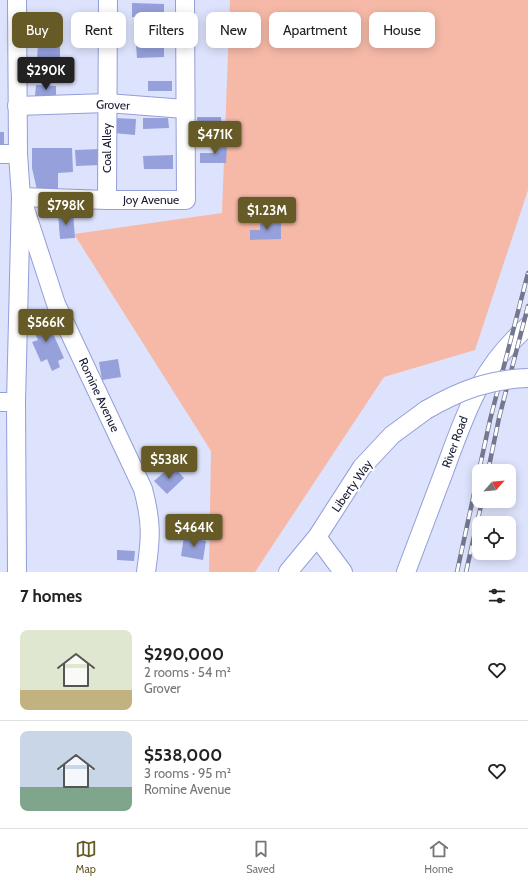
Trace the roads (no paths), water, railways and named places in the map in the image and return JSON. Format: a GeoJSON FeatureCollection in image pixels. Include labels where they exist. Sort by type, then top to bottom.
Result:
{"type":"FeatureCollection","features":[{"type":"Feature","properties":{"kind":"street","name":"Romine Avenue"},"geometry":{"type":"LineString","coordinates":[[17,0],[17,106],[21,197],[8,402],[17,572]]}},
{"type":"Feature","properties":{"kind":"street","name":"Coal Alley"},"geometry":{"type":"LineString","coordinates":[[107,200],[108,0]]}},
{"type":"Feature","properties":{"kind":"street"},"geometry":{"type":"LineString","coordinates":[[185,0],[185,109]]}},
{"type":"Feature","properties":{"kind":"street","name":"Grover"},"geometry":{"type":"LineString","coordinates":[[17,106],[107,103],[185,109]]}},
{"type":"Feature","properties":{"kind":"street","name":"Joy Avenue"},"geometry":{"type":"LineString","coordinates":[[21,197],[107,200],[186,200],[185,109]]}},
{"type":"Feature","properties":{"kind":"street"},"geometry":{"type":"LineString","coordinates":[[0,154],[18,154]]}},
{"type":"Feature","properties":{"kind":"street","name":"Romine Avenue"},"geometry":{"type":"LineString","coordinates":[[21,197],[56,304],[143,489],[149,513],[151,538],[146,572]]}},
{"type":"Feature","properties":{"kind":"street","name":"River Road"},"geometry":{"type":"LineString","coordinates":[[406,572],[468,406],[486,372],[511,341],[528,326]]}},
{"type":"Feature","properties":{"kind":"street","name":"Liberty Way"},"geometry":{"type":"LineString","coordinates":[[288,572],[318,537],[362,468],[392,435],[426,410],[453,395],[480,385],[528,378]]}},
{"type":"Feature","properties":{"kind":"street"},"geometry":{"type":"LineString","coordinates":[[318,537],[343,572]]}},
{"type":"Feature","properties":{"kind":"railway"},"geometry":{"type":"LineString","coordinates":[[457,572],[490,420],[528,273]]}},
{"type":"Feature","properties":{"kind":"railway"},"geometry":{"type":"LineString","coordinates":[[489,464],[499,418],[528,306]]}},
{"type":"Feature","properties":{"kind":"railway"},"geometry":{"type":"LineString","coordinates":[[466,572],[480,508]]}}]}
